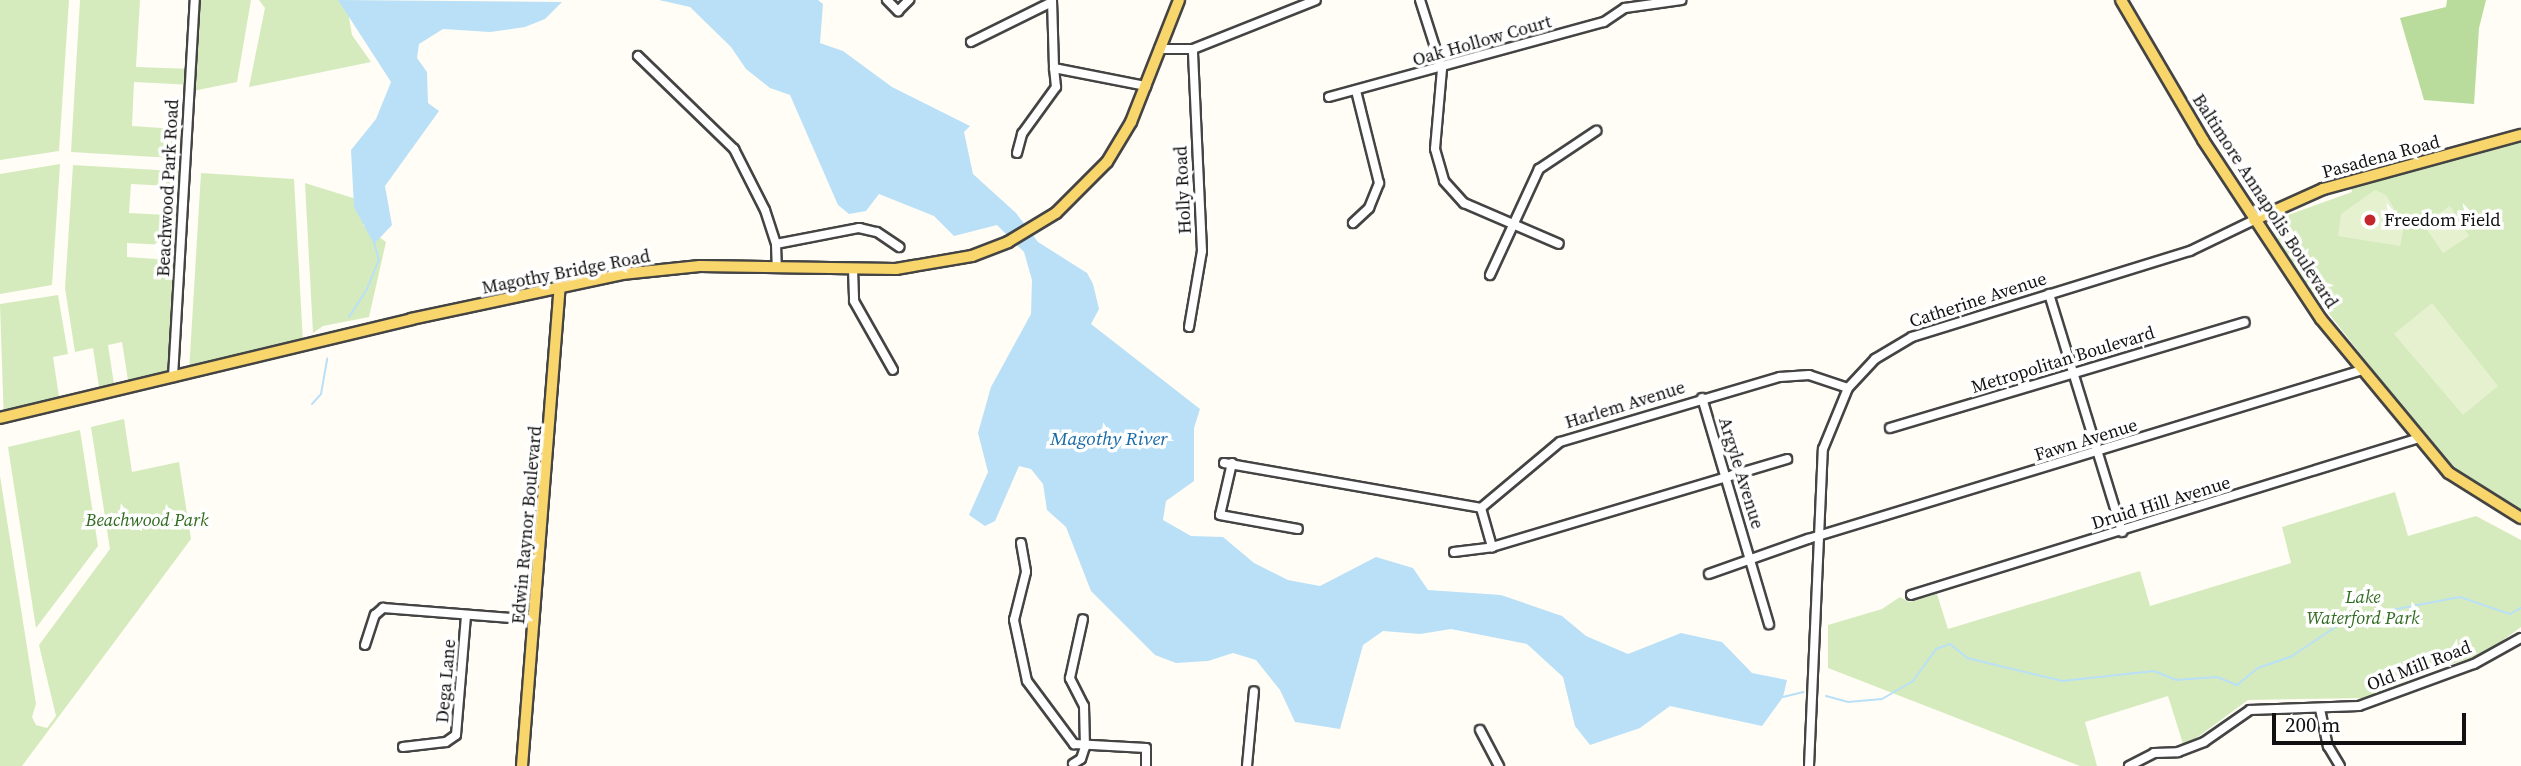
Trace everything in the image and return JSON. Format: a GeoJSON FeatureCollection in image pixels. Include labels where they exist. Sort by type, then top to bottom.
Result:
{"type":"FeatureCollection","features":[{"type":"Feature","properties":{"kind":"main road","name":"Magothy Bridge Road"},"geometry":{"type":"LineString","coordinates":[[0,418],[560,287],[700,266],[929,266],[1008,242],[1038,224],[1078,193],[1107,162],[1146,86],[1179,0]]}},
{"type":"Feature","properties":{"kind":"main road","name":"Baltimore Annapolis Boulevard"},"geometry":{"type":"LineString","coordinates":[[2122,0],[2254,220],[2307,300],[2419,439],[2464,486],[2521,518]]}},
{"type":"Feature","properties":{"kind":"main road","name":"Pasadena Road"},"geometry":{"type":"LineString","coordinates":[[2254,220],[2323,189],[2521,135]]}},
{"type":"Feature","properties":{"kind":"main road","name":"Edwin Raynor Boulevard"},"geometry":{"type":"LineString","coordinates":[[522,766],[560,287]]}},
{"type":"Feature","properties":{"kind":"street","name":"Beachwood Park Road"},"geometry":{"type":"LineString","coordinates":[[173,377],[195,0]]}},
{"type":"Feature","properties":{"kind":"street"},"geometry":{"type":"LineString","coordinates":[[887,0],[898,11],[909,0]]}},
{"type":"Feature","properties":{"kind":"street"},"geometry":{"type":"LineString","coordinates":[[1159,49],[1194,50],[1316,0]]}},
{"type":"Feature","properties":{"kind":"street"},"geometry":{"type":"LineString","coordinates":[[1420,0],[1442,69],[1435,149],[1444,181],[1464,203],[1559,244]]}},
{"type":"Feature","properties":{"kind":"street","name":"Oak Hollow Court"},"geometry":{"type":"LineString","coordinates":[[1329,97],[1442,69],[1604,22],[1625,8],[1647,9],[1681,0]]}},
{"type":"Feature","properties":{"kind":"street"},"geometry":{"type":"LineString","coordinates":[[971,41],[1052,1],[1056,87],[1023,134],[1017,153]]}},
{"type":"Feature","properties":{"kind":"street","name":"Holly Road"},"geometry":{"type":"LineString","coordinates":[[1189,327],[1202,251],[1194,50]]}},
{"type":"Feature","properties":{"kind":"street"},"geometry":{"type":"LineString","coordinates":[[638,56],[734,149],[765,210],[776,244],[776,267]]}},
{"type":"Feature","properties":{"kind":"street"},"geometry":{"type":"LineString","coordinates":[[1054,68],[1146,86]]}},
{"type":"Feature","properties":{"kind":"street"},"geometry":{"type":"LineString","coordinates":[[1353,223],[1369,208],[1379,183],[1356,91]]}},
{"type":"Feature","properties":{"kind":"street"},"geometry":{"type":"LineString","coordinates":[[1490,275],[1539,169],[1595,131]]}},
{"type":"Feature","properties":{"kind":"street","name":"Catherine Avenue"},"geometry":{"type":"LineString","coordinates":[[1809,766],[1823,449],[1848,388],[1875,359],[1912,337],[2190,251],[2254,220]]}},
{"type":"Feature","properties":{"kind":"street"},"geometry":{"type":"LineString","coordinates":[[776,244],[859,228],[877,232],[899,247]]}},
{"type":"Feature","properties":{"kind":"street"},"geometry":{"type":"LineString","coordinates":[[853,268],[854,302],[893,370]]}},
{"type":"Feature","properties":{"kind":"street"},"geometry":{"type":"LineString","coordinates":[[2049,294],[2122,531]]}},
{"type":"Feature","properties":{"kind":"street","name":"Metropolitan Boulevard"},"geometry":{"type":"LineString","coordinates":[[1890,428],[2245,322]]}},
{"type":"Feature","properties":{"kind":"street","name":"Fawn Avenue"},"geometry":{"type":"LineString","coordinates":[[1818,536],[2362,370]]}},
{"type":"Feature","properties":{"kind":"street","name":"Harlem Avenue"},"geometry":{"type":"LineString","coordinates":[[1481,508],[1560,442],[1780,377],[1809,375],[1848,388]]}},
{"type":"Feature","properties":{"kind":"street","name":"Argyle Avenue"},"geometry":{"type":"LineString","coordinates":[[1702,398],[1769,624]]}},
{"type":"Feature","properties":{"kind":"street","name":"Druid Hill Avenue"},"geometry":{"type":"LineString","coordinates":[[1911,594],[2419,439]]}},
{"type":"Feature","properties":{"kind":"street"},"geometry":{"type":"LineString","coordinates":[[1454,551],[1492,547],[1787,460]]}},
{"type":"Feature","properties":{"kind":"street"},"geometry":{"type":"LineString","coordinates":[[1298,529],[1220,515],[1228,463],[1481,508],[1492,547]]}},
{"type":"Feature","properties":{"kind":"street","name":"Argyle Avenue"},"geometry":{"type":"LineString","coordinates":[[1709,574],[1750,557],[1818,536]]}},
{"type":"Feature","properties":{"kind":"street"},"geometry":{"type":"LineString","coordinates":[[1021,543],[1026,572],[1014,620],[1027,681],[1066,736],[1085,747],[1146,748],[1146,766]]}},
{"type":"Feature","properties":{"kind":"street","name":"Dega Lane"},"geometry":{"type":"LineString","coordinates":[[365,645],[375,615],[383,608],[534,620]]}},
{"type":"Feature","properties":{"kind":"street","name":"Dega Lane"},"geometry":{"type":"LineString","coordinates":[[403,747],[446,742],[456,735],[466,616]]}},
{"type":"Feature","properties":{"kind":"street"},"geometry":{"type":"LineString","coordinates":[[1073,764],[1082,759],[1085,747],[1084,706],[1070,678],[1083,619]]}},
{"type":"Feature","properties":{"kind":"street","name":"Old Mill Road"},"geometry":{"type":"LineString","coordinates":[[2129,766],[2154,753],[2178,752],[2204,742],[2250,710],[2359,706],[2474,664],[2521,638]]}},
{"type":"Feature","properties":{"kind":"street"},"geometry":{"type":"LineString","coordinates":[[1247,766],[1254,691]]}},
{"type":"Feature","properties":{"kind":"street"},"geometry":{"type":"LineString","coordinates":[[2320,709],[2328,747],[2340,766]]}},
{"type":"Feature","properties":{"kind":"street"},"geometry":{"type":"LineString","coordinates":[[1480,730],[1499,766]]}},
{"type":"Feature","properties":{"kind":"green space"},"geometry":{"type":"Polygon","coordinates":[[[0,0],[69,0],[59,151],[0,160],[0,0]]]}},
{"type":"Feature","properties":{"kind":"green space"},"geometry":{"type":"Polygon","coordinates":[[[80,0],[140,0],[136,67],[194,69],[199,0],[251,0],[237,82],[193,91],[193,85],[134,82],[132,126],[191,130],[189,159],[71,152],[80,0]]]}},
{"type":"Feature","properties":{"kind":"green space"},"geometry":{"type":"Polygon","coordinates":[[[259,0],[346,0],[352,35],[371,62],[249,87],[265,8],[259,0]]]}},
{"type":"Feature","properties":{"kind":"green space"},"geometry":{"type":"Polygon","coordinates":[[[2447,0],[2486,0],[2479,28],[2474,104],[2424,100],[2400,18],[2446,7],[2447,0]]]}},
{"type":"Feature","properties":{"kind":"green space"},"geometry":{"type":"Polygon","coordinates":[[[2521,141],[2521,512],[2465,478],[2428,440],[2282,254],[2273,233],[2277,219],[2352,192],[2351,188],[2521,141]]]}},
{"type":"Feature","properties":{"kind":"green space"},"geometry":{"type":"Polygon","coordinates":[[[60,164],[52,285],[0,294],[0,174],[60,164]]]}},
{"type":"Feature","properties":{"kind":"green space"},"geometry":{"type":"Polygon","coordinates":[[[73,165],[191,172],[190,187],[131,184],[129,213],[188,216],[186,246],[127,243],[127,257],[185,261],[175,376],[170,384],[130,393],[122,342],[108,345],[116,397],[101,400],[93,348],[75,352],[65,288],[73,165]]]}},
{"type":"Feature","properties":{"kind":"green space"},"geometry":{"type":"Polygon","coordinates":[[[201,173],[294,179],[303,342],[290,352],[196,377],[189,372],[201,173]]]}},
{"type":"Feature","properties":{"kind":"green space"},"geometry":{"type":"Polygon","coordinates":[[[305,183],[366,202],[363,225],[386,242],[369,317],[323,326],[313,333],[305,183]]]}},
{"type":"Feature","properties":{"kind":"green space","name":"Freedom Field"},"geometry":{"type":"Polygon","coordinates":[[[2375,190],[2386,195],[2404,226],[2400,246],[2338,236],[2341,214],[2375,190]]]}},
{"type":"Feature","properties":{"kind":"green space"},"geometry":{"type":"Polygon","coordinates":[[[2450,206],[2469,236],[2443,253],[2423,224],[2450,206]]]}},
{"type":"Feature","properties":{"kind":"green space"},"geometry":{"type":"Polygon","coordinates":[[[58,295],[68,354],[53,357],[61,410],[4,424],[0,304],[58,295]]]}},
{"type":"Feature","properties":{"kind":"green space"},"geometry":{"type":"Polygon","coordinates":[[[2432,303],[2498,386],[2463,415],[2394,334],[2432,303]]]}},
{"type":"Feature","properties":{"kind":"green space","name":"Beachwood Park"},"geometry":{"type":"Polygon","coordinates":[[[124,419],[132,472],[179,462],[191,539],[22,766],[0,766],[0,476],[36,704],[32,717],[36,725],[47,728],[56,716],[39,645],[110,549],[91,427],[124,419]]]}},
{"type":"Feature","properties":{"kind":"green space","name":"Beachwood Park"},"geometry":{"type":"Polygon","coordinates":[[[80,430],[98,546],[36,628],[8,447],[80,430]]]}},
{"type":"Feature","properties":{"kind":"green space","name":"Lake Waterford Park"},"geometry":{"type":"Polygon","coordinates":[[[2395,492],[2408,536],[2476,516],[2521,540],[2521,627],[2484,654],[2429,671],[2366,698],[2248,700],[2184,747],[2168,696],[2085,722],[2097,766],[2080,766],[1828,668],[1828,625],[1882,609],[1900,597],[1909,602],[1937,594],[1948,629],[2140,571],[2150,606],[2291,563],[2282,527],[2395,492]]]}},
{"type":"Feature","properties":{"kind":"water"},"geometry":{"type":"Polygon","coordinates":[[[338,0],[562,2],[545,19],[525,27],[490,32],[443,29],[419,44],[417,58],[427,72],[428,103],[439,111],[385,186],[392,225],[374,244],[354,207],[351,150],[376,119],[391,82],[338,0]]]}},
{"type":"Feature","properties":{"kind":"water","name":"Magothy River"},"geometry":{"type":"Polygon","coordinates":[[[659,0],[818,0],[823,4],[820,43],[843,51],[892,87],[970,126],[964,132],[973,174],[1016,213],[1038,242],[1087,273],[1093,284],[1099,309],[1091,324],[1200,409],[1194,428],[1194,481],[1166,501],[1163,520],[1191,536],[1223,537],[1254,563],[1288,580],[1320,586],[1376,557],[1413,568],[1428,590],[1501,595],[1562,616],[1586,636],[1628,654],[1681,633],[1722,642],[1752,673],[1787,680],[1783,697],[1762,726],[1670,706],[1640,728],[1590,745],[1575,726],[1563,677],[1527,644],[1451,629],[1420,634],[1383,631],[1363,645],[1340,729],[1295,722],[1280,690],[1256,660],[1233,653],[1208,661],[1176,663],[1155,655],[1091,591],[1066,527],[1047,510],[1043,484],[1031,469],[1019,466],[995,521],[985,526],[969,515],[988,472],[978,433],[991,387],[1031,314],[1032,280],[1024,252],[997,225],[954,236],[934,216],[879,194],[866,211],[849,214],[838,205],[790,95],[770,88],[746,69],[731,47],[690,7],[659,0]]]}},
{"type":"Feature","properties":{"kind":"waterway"},"geometry":{"type":"LineString","coordinates":[[349,317],[367,289],[379,260],[374,243]]}},
{"type":"Feature","properties":{"kind":"waterway"},"geometry":{"type":"LineString","coordinates":[[312,404],[321,394],[327,359]]}},
{"type":"Feature","properties":{"kind":"waterway","name":"Magothy River"},"geometry":{"type":"LineString","coordinates":[[1826,696],[1848,702],[1882,699],[1913,681],[1936,649],[1950,644],[1967,658],[2062,681],[2154,671],[2176,680],[2217,677],[2237,685],[2258,668],[2292,656],[2349,618],[2460,597],[2510,614],[2521,608]]}},
{"type":"Feature","properties":{"kind":"waterway","name":"Magothy River"},"geometry":{"type":"LineString","coordinates":[[1783,697],[1803,692]]}},
{"type":"Feature","properties":{"kind":"place","name":"Freedom Field"},"geometry":{"type":"Point","coordinates":[2370,220]}}]}
